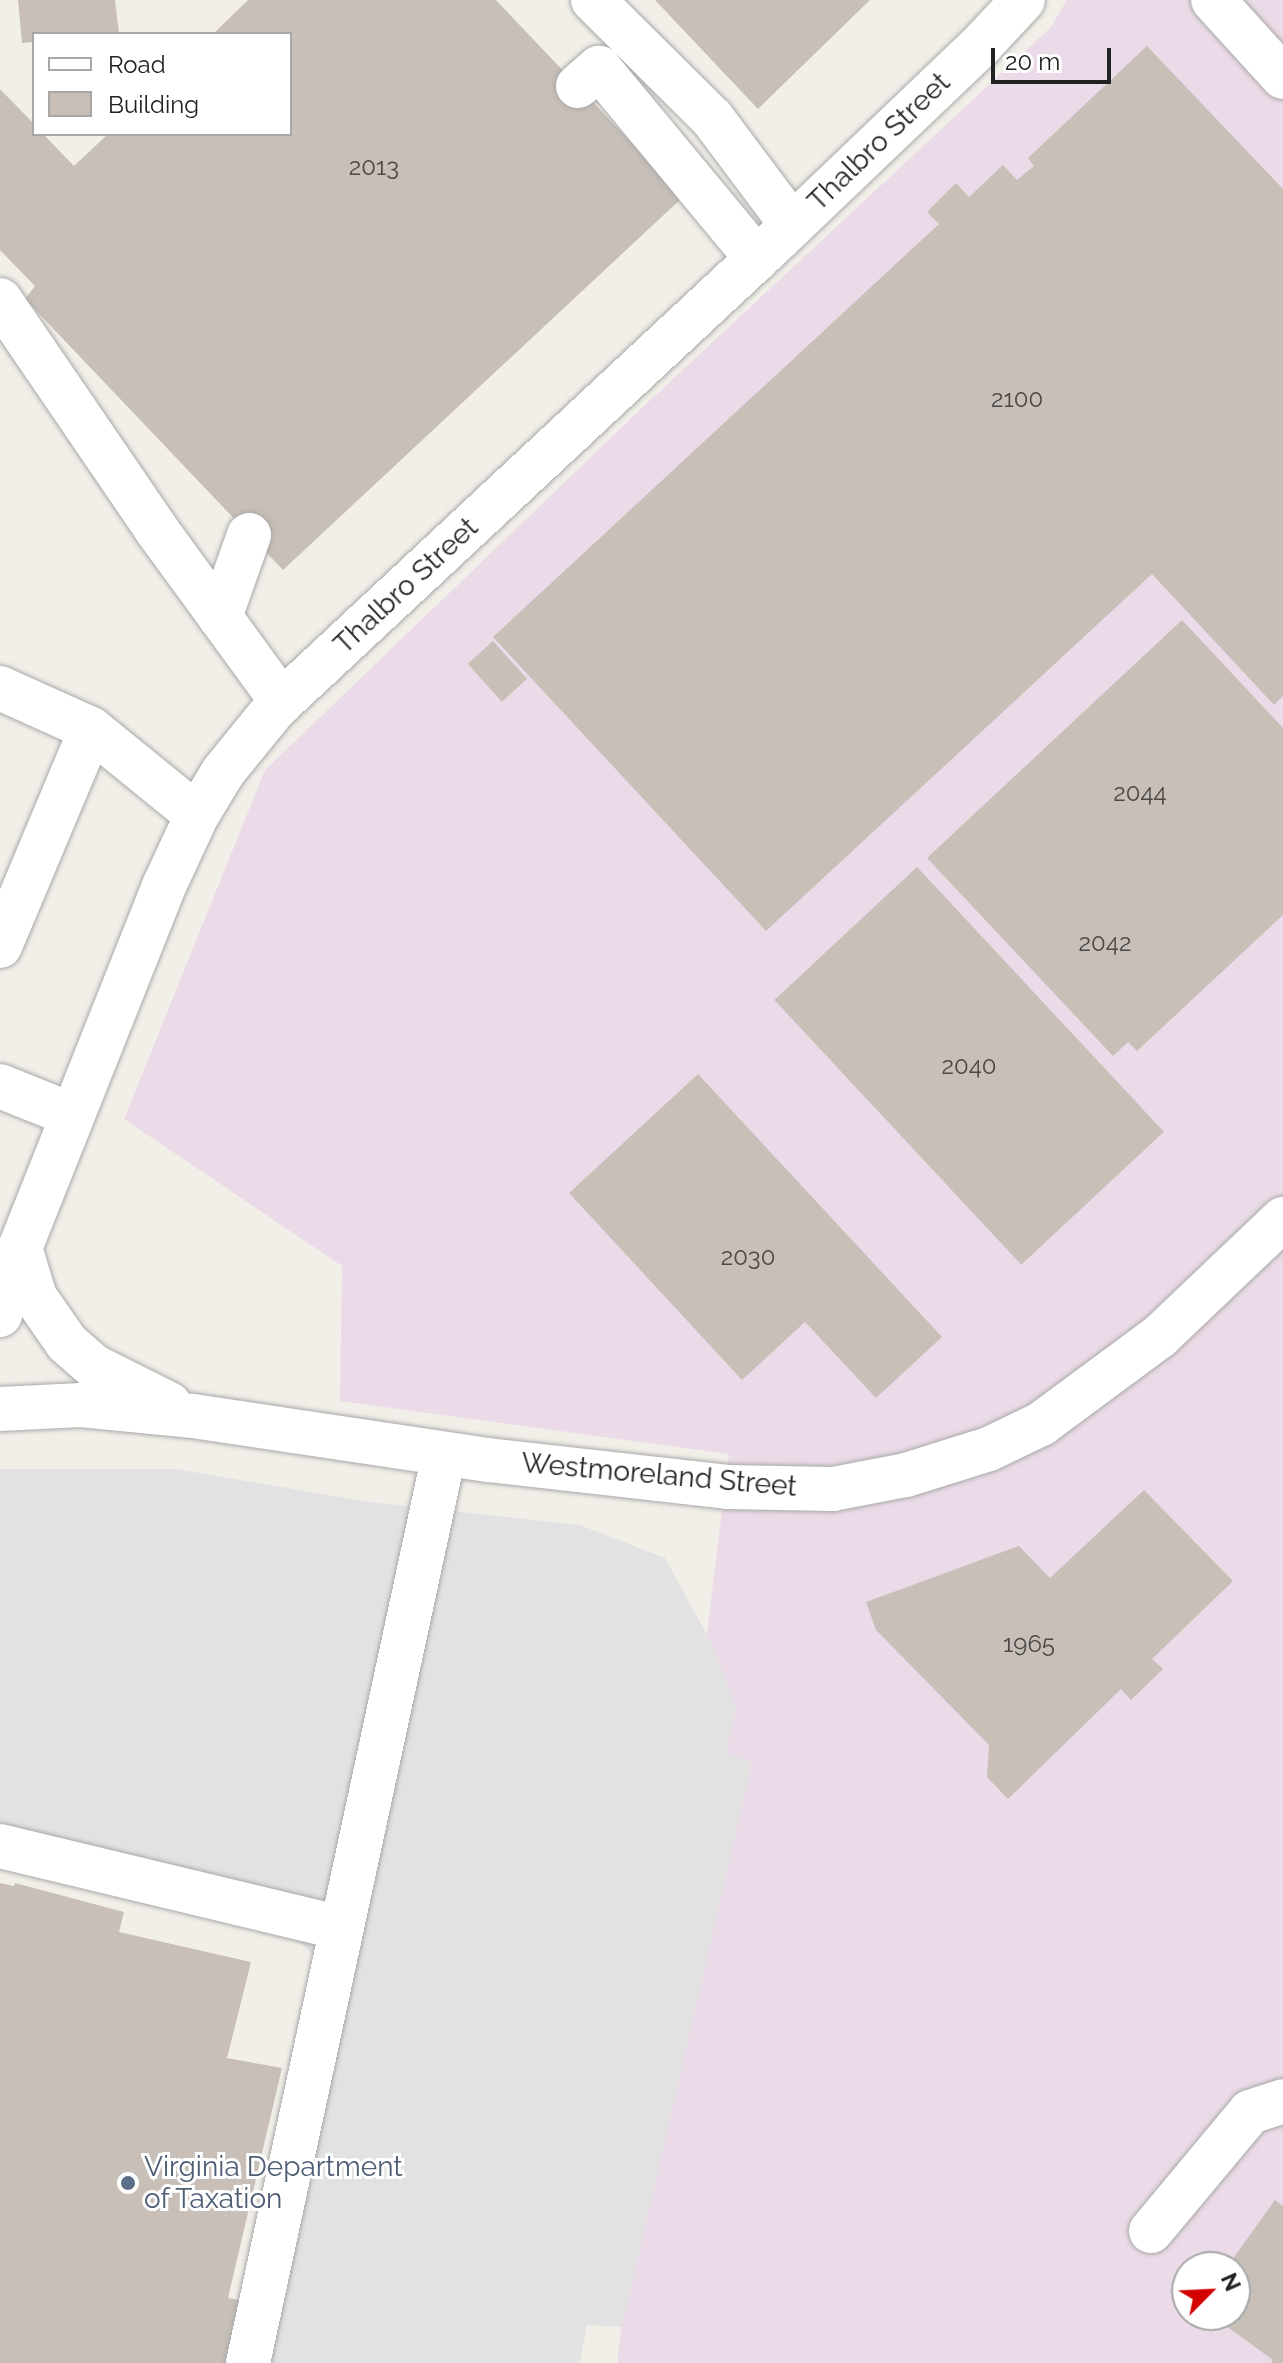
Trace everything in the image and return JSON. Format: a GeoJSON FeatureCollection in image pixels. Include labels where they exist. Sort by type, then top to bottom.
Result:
{"type":"FeatureCollection","features":[{"type":"Feature","properties":{"kind":"street"},"geometry":{"type":"LineString","coordinates":[[593,0],[712,118],[792,225]]}},
{"type":"Feature","properties":{"kind":"street","name":"Thalbro Street"},"geometry":{"type":"LineString","coordinates":[[0,1315],[20,1248],[164,886],[197,815],[223,772],[282,702],[757,259],[982,44],[1023,0]]}},
{"type":"Feature","properties":{"kind":"street"},"geometry":{"type":"LineString","coordinates":[[1213,0],[1283,77]]}},
{"type":"Feature","properties":{"kind":"street"},"geometry":{"type":"LineString","coordinates":[[578,86],[599,68],[757,259]]}},
{"type":"Feature","properties":{"kind":"street"},"geometry":{"type":"LineString","coordinates":[[0,300],[282,702]]}},
{"type":"Feature","properties":{"kind":"street"},"geometry":{"type":"LineString","coordinates":[[220,617],[249,535]]}},
{"type":"Feature","properties":{"kind":"street"},"geometry":{"type":"LineString","coordinates":[[0,688],[91,729],[197,815]]}},
{"type":"Feature","properties":{"kind":"street"},"geometry":{"type":"LineString","coordinates":[[0,946],[91,729]]}},
{"type":"Feature","properties":{"kind":"street"},"geometry":{"type":"LineString","coordinates":[[0,1086],[72,1115]]}},
{"type":"Feature","properties":{"kind":"street","name":"Westmoreland Street"},"geometry":{"type":"LineString","coordinates":[[0,1409],[81,1405],[193,1416],[444,1454],[727,1487],[833,1489],[906,1475],[989,1449],[1064,1411],[1160,1336],[1283,1219]]}},
{"type":"Feature","properties":{"kind":"street"},"geometry":{"type":"LineString","coordinates":[[20,1248],[35,1297],[56,1330],[81,1357],[193,1416]]}},
{"type":"Feature","properties":{"kind":"street"},"geometry":{"type":"LineString","coordinates":[[248,2363],[444,1454]]}},
{"type":"Feature","properties":{"kind":"street"},"geometry":{"type":"LineString","coordinates":[[0,1846],[341,1928]]}},
{"type":"Feature","properties":{"kind":"street"},"geometry":{"type":"LineString","coordinates":[[1151,2231],[1250,2112],[1283,2101]]}},
{"type":"Feature","properties":{"kind":"shaded area"},"geometry":{"type":"Polygon","coordinates":[[[1067,0],[1283,0],[1283,2363],[617,2363],[729,1454],[340,1401],[342,1266],[124,1119],[265,770],[646,404],[1051,27],[1067,0]]]}},
{"type":"Feature","properties":{"kind":"shaded area"},"geometry":{"type":"Polygon","coordinates":[[[0,1469],[176,1469],[363,1501],[580,1525],[665,1558],[714,1648],[736,1710],[726,1752],[752,1763],[622,2327],[587,2325],[580,2363],[222,2363],[249,2267],[317,1958],[287,1932],[0,1867],[0,1469]]]}},
{"type":"Feature","properties":{"kind":"building"},"geometry":{"type":"Polygon","coordinates":[[[18,0],[115,0],[119,32],[32,32],[32,42],[22,43],[18,0]]]}},
{"type":"Feature","properties":{"kind":"building"},"geometry":{"type":"Polygon","coordinates":[[[248,0],[496,0],[683,197],[283,570],[25,299],[35,286],[0,250],[0,89],[32,122],[32,136],[45,136],[74,166],[106,136],[292,136],[292,32],[215,32],[248,0]]]}},
{"type":"Feature","properties":{"kind":"building"},"geometry":{"type":"Polygon","coordinates":[[[655,0],[870,0],[758,109],[655,0]]]}},
{"type":"Feature","properties":{"kind":"building"},"geometry":{"type":"Polygon","coordinates":[[[1147,46],[1283,189],[1283,696],[1274,705],[1152,574],[766,931],[493,637],[939,224],[927,212],[956,183],[969,197],[1003,165],[1017,180],[1034,166],[1028,158],[1147,46]]]}},
{"type":"Feature","properties":{"kind":"building"},"geometry":{"type":"Polygon","coordinates":[[[1182,620],[1283,728],[1283,915],[1137,1051],[1128,1042],[1113,1056],[927,858],[1182,620]]]}},
{"type":"Feature","properties":{"kind":"building"},"geometry":{"type":"Polygon","coordinates":[[[493,641],[527,679],[502,702],[468,664],[493,641]]]}},
{"type":"Feature","properties":{"kind":"building"},"geometry":{"type":"Polygon","coordinates":[[[917,867],[1164,1132],[1021,1265],[774,1000],[917,867]]]}},
{"type":"Feature","properties":{"kind":"building"},"geometry":{"type":"Polygon","coordinates":[[[698,1074],[942,1337],[876,1398],[805,1322],[742,1380],[569,1193],[698,1074]]]}},
{"type":"Feature","properties":{"kind":"building"},"geometry":{"type":"Polygon","coordinates":[[[1144,1490],[1233,1581],[1152,1659],[1163,1669],[1131,1700],[1121,1689],[1008,1799],[987,1777],[989,1745],[876,1630],[866,1602],[1019,1546],[1050,1578],[1144,1490]]]}},
{"type":"Feature","properties":{"kind":"building","name":"Virginia Department of Taxation"},"geometry":{"type":"Polygon","coordinates":[[[0,1883],[14,1886],[15,1883],[124,1912],[119,1932],[251,1962],[227,2058],[282,2068],[228,2298],[245,2301],[230,2363],[0,2363],[0,1883]]]}},
{"type":"Feature","properties":{"kind":"building"},"geometry":{"type":"Polygon","coordinates":[[[1275,2200],[1283,2206],[1283,2363],[1271,2363],[1273,2360],[1233,2331],[1251,2331],[1251,2251],[1238,2251],[1275,2200]]]}},
{"type":"Feature","properties":{"kind":"place","name":"Virginia Department of Taxation"},"geometry":{"type":"Point","coordinates":[128,2183]}}]}
